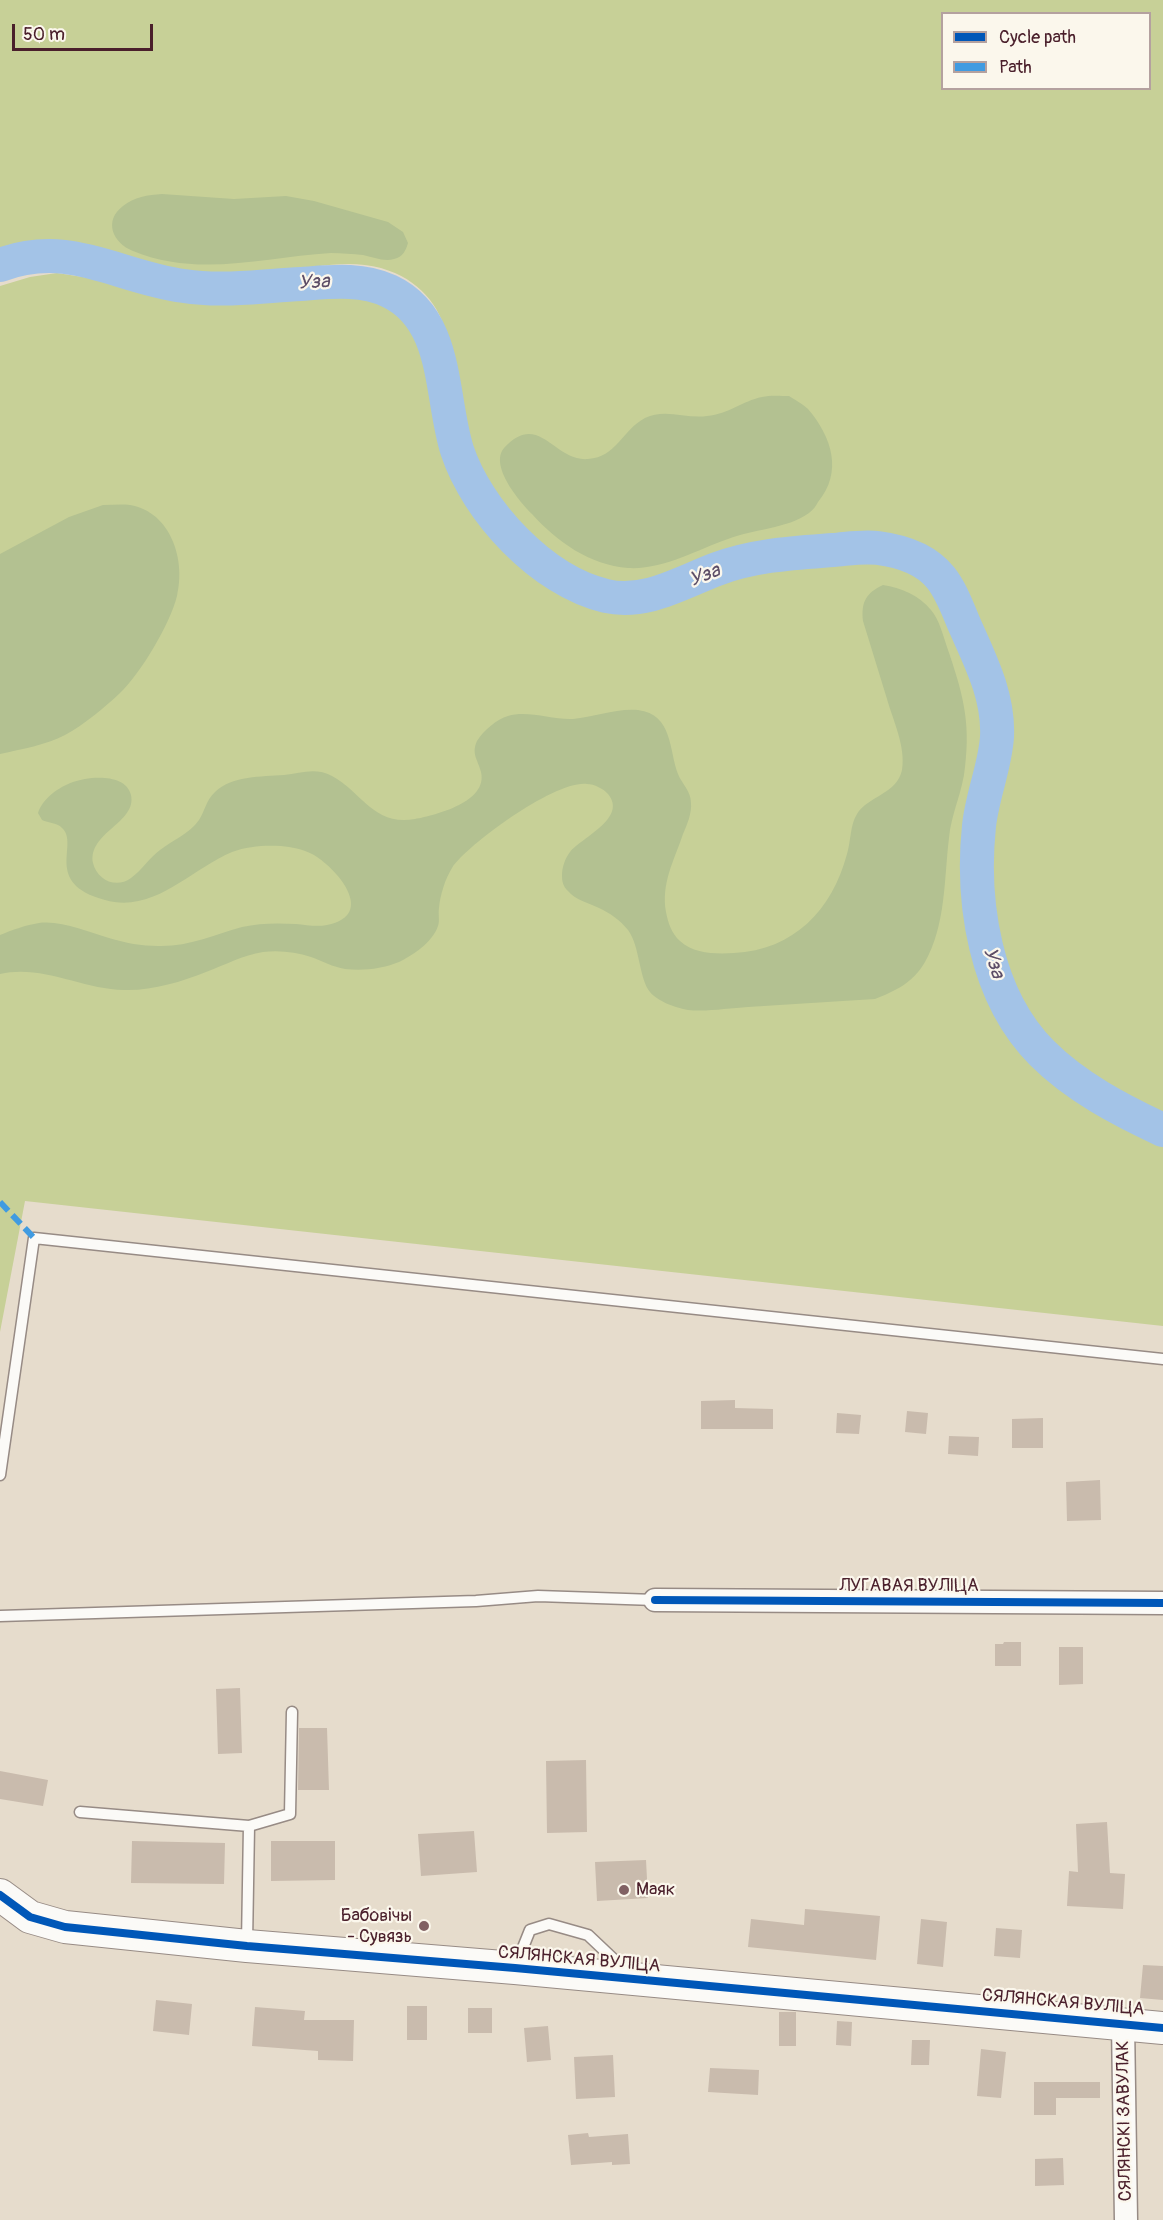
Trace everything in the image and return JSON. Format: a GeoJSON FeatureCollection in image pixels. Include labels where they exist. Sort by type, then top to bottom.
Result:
{"type":"FeatureCollection","features":[{"type":"Feature","properties":{"kind":"street","name":"ЛУГАВАЯ ВУЛІЦА"},"geometry":{"type":"LineString","coordinates":[[655,1600],[1163,1602]]}},
{"type":"Feature","properties":{"kind":"street","name":"СЯЛЯНСКАЯ ВУЛІЦА"},"geometry":{"type":"LineString","coordinates":[[13,1910],[65,1927],[247,1946],[514,1968],[1163,2028]]}},
{"type":"Feature","properties":{"kind":"street","name":"СЯЛЯНСКІ ЗАВУЛАК"},"geometry":{"type":"LineString","coordinates":[[1123,2023],[1126,2220]]}},
{"type":"Feature","properties":{"kind":"lane"},"geometry":{"type":"LineString","coordinates":[[0,1475],[34,1238],[1163,1359]]}},
{"type":"Feature","properties":{"kind":"lane"},"geometry":{"type":"LineString","coordinates":[[0,1616],[464,1602],[538,1596],[655,1600]]}},
{"type":"Feature","properties":{"kind":"lane"},"geometry":{"type":"LineString","coordinates":[[80,1812],[249,1826],[290,1814],[292,1712]]}},
{"type":"Feature","properties":{"kind":"lane"},"geometry":{"type":"LineString","coordinates":[[247,1946],[249,1826]]}},
{"type":"Feature","properties":{"kind":"lane"},"geometry":{"type":"LineString","coordinates":[[514,1968],[530,1930],[549,1924],[588,1935],[636,1981]]}},
{"type":"Feature","properties":{"kind":"green space"},"geometry":{"type":"Polygon","coordinates":[[[0,0],[1163,0],[1163,1117],[1094,1078],[1056,1050],[1036,1028],[1019,1003],[1007,975],[998,946],[989,884],[992,825],[1005,744],[1001,695],[992,664],[960,591],[951,575],[930,555],[900,540],[882,537],[838,536],[768,544],[730,554],[658,580],[622,584],[604,582],[584,575],[545,551],[527,535],[496,497],[474,454],[467,433],[448,336],[439,314],[426,295],[407,279],[381,268],[357,264],[246,274],[184,274],[138,264],[70,244],[47,241],[23,242],[0,248],[0,0]]]}},
{"type":"Feature","properties":{"kind":"green space"},"geometry":{"type":"Polygon","coordinates":[[[162,194],[234,199],[286,196],[314,201],[388,222],[403,232],[408,243],[402,255],[390,260],[331,253],[207,265],[157,259],[133,251],[120,243],[112,225],[117,212],[127,203],[141,197],[162,194]]]}},
{"type":"Feature","properties":{"kind":"green space"},"geometry":{"type":"Polygon","coordinates":[[[57,273],[215,301],[349,294],[384,300],[402,313],[415,330],[424,351],[443,448],[450,469],[472,508],[487,527],[522,560],[541,575],[581,597],[622,608],[640,608],[672,600],[749,571],[783,565],[850,559],[869,559],[892,564],[928,585],[952,618],[962,638],[980,686],[987,714],[987,745],[972,813],[967,881],[976,950],[985,983],[999,1015],[1017,1044],[1039,1069],[1082,1101],[1163,1142],[1163,1326],[25,1201],[0,1332],[0,286],[30,277],[57,273]]]}},
{"type":"Feature","properties":{"kind":"green space"},"geometry":{"type":"Polygon","coordinates":[[[789,396],[806,407],[816,420],[823,431],[831,455],[830,479],[826,491],[814,508],[791,522],[716,543],[667,563],[641,568],[614,566],[588,557],[563,543],[520,501],[503,474],[500,464],[500,456],[504,448],[516,438],[527,434],[546,440],[576,458],[588,459],[606,453],[637,423],[653,415],[699,417],[715,415],[762,397],[789,396]]]}},
{"type":"Feature","properties":{"kind":"green space"},"geometry":{"type":"Polygon","coordinates":[[[103,505],[130,505],[144,509],[165,527],[177,553],[179,568],[177,596],[168,620],[137,673],[101,710],[65,735],[34,746],[0,754],[0,554],[69,517],[103,505]]]}},
{"type":"Feature","properties":{"kind":"green space"},"geometry":{"type":"Polygon","coordinates":[[[883,585],[915,596],[931,610],[936,618],[961,692],[966,720],[967,750],[964,776],[950,829],[941,917],[932,948],[915,976],[882,996],[875,999],[703,1011],[683,1009],[657,998],[646,986],[635,945],[628,930],[603,910],[574,897],[563,884],[563,869],[568,854],[601,827],[612,811],[613,803],[608,794],[599,787],[587,784],[573,785],[535,802],[494,829],[461,857],[445,882],[439,910],[439,924],[435,932],[416,952],[393,964],[372,969],[345,969],[299,954],[281,951],[263,952],[176,982],[134,990],[108,989],[31,972],[0,974],[0,935],[39,923],[65,925],[134,944],[169,946],[190,943],[255,925],[275,923],[327,925],[342,920],[350,912],[351,902],[348,891],[332,869],[308,852],[281,846],[257,846],[232,852],[172,888],[140,901],[123,903],[105,900],[86,893],[74,884],[68,874],[66,835],[62,828],[42,820],[38,813],[48,798],[68,784],[88,778],[106,778],[122,783],[128,788],[131,805],[127,813],[104,835],[93,852],[93,863],[99,874],[108,881],[119,883],[131,878],[156,853],[191,829],[199,820],[212,795],[230,782],[308,771],[320,772],[343,783],[369,807],[389,818],[415,819],[447,810],[469,799],[477,791],[481,782],[481,772],[475,753],[477,741],[499,720],[516,714],[573,719],[614,711],[638,710],[658,718],[668,735],[678,774],[691,799],[689,819],[669,872],[665,891],[666,912],[673,932],[686,945],[706,952],[734,953],[775,944],[792,935],[820,909],[840,874],[857,814],[868,803],[888,790],[899,778],[902,770],[902,752],[898,734],[863,621],[866,599],[872,591],[883,585]]]}},
{"type":"Feature","properties":{"kind":"building"},"geometry":{"type":"Polygon","coordinates":[[[735,1400],[735,1408],[773,1409],[773,1429],[701,1429],[701,1401],[735,1400]]]}},
{"type":"Feature","properties":{"kind":"building"},"geometry":{"type":"Polygon","coordinates":[[[907,1411],[928,1413],[926,1434],[905,1432],[907,1411]]]}},
{"type":"Feature","properties":{"kind":"building"},"geometry":{"type":"Polygon","coordinates":[[[837,1413],[861,1415],[859,1434],[836,1433],[837,1413]]]}},
{"type":"Feature","properties":{"kind":"building"},"geometry":{"type":"Polygon","coordinates":[[[1043,1418],[1043,1448],[1012,1448],[1012,1419],[1043,1418]]]}},
{"type":"Feature","properties":{"kind":"building"},"geometry":{"type":"Polygon","coordinates":[[[949,1436],[979,1437],[978,1456],[948,1454],[949,1436]]]}},
{"type":"Feature","properties":{"kind":"building"},"geometry":{"type":"Polygon","coordinates":[[[1100,1480],[1101,1520],[1067,1521],[1066,1482],[1100,1480]]]}},
{"type":"Feature","properties":{"kind":"building"},"geometry":{"type":"Polygon","coordinates":[[[1021,1642],[1021,1666],[995,1666],[995,1644],[1021,1642]]]}},
{"type":"Feature","properties":{"kind":"building"},"geometry":{"type":"Polygon","coordinates":[[[1059,1647],[1083,1647],[1083,1684],[1059,1685],[1059,1647]]]}},
{"type":"Feature","properties":{"kind":"building"},"geometry":{"type":"Polygon","coordinates":[[[240,1688],[242,1753],[218,1754],[216,1689],[240,1688]]]}},
{"type":"Feature","properties":{"kind":"building"},"geometry":{"type":"Polygon","coordinates":[[[299,1728],[327,1728],[329,1790],[298,1790],[299,1728]]]}},
{"type":"Feature","properties":{"kind":"building"},"geometry":{"type":"Polygon","coordinates":[[[586,1760],[587,1832],[547,1833],[546,1761],[586,1760]]]}},
{"type":"Feature","properties":{"kind":"building"},"geometry":{"type":"Polygon","coordinates":[[[0,1771],[48,1780],[43,1806],[0,1799],[0,1771]]]}},
{"type":"Feature","properties":{"kind":"building"},"geometry":{"type":"Polygon","coordinates":[[[1107,1822],[1110,1873],[1125,1874],[1123,1909],[1067,1906],[1069,1871],[1078,1872],[1076,1824],[1107,1822]]]}},
{"type":"Feature","properties":{"kind":"building"},"geometry":{"type":"Polygon","coordinates":[[[474,1831],[477,1872],[421,1876],[418,1834],[474,1831]]]}},
{"type":"Feature","properties":{"kind":"building"},"geometry":{"type":"Polygon","coordinates":[[[132,1841],[225,1843],[224,1884],[131,1883],[132,1841]]]}},
{"type":"Feature","properties":{"kind":"building"},"geometry":{"type":"Polygon","coordinates":[[[271,1841],[335,1841],[335,1880],[271,1881],[271,1841]]]}},
{"type":"Feature","properties":{"kind":"building"},"geometry":{"type":"Polygon","coordinates":[[[646,1860],[648,1898],[597,1901],[595,1862],[646,1860]]]}},
{"type":"Feature","properties":{"kind":"building"},"geometry":{"type":"Polygon","coordinates":[[[805,1909],[880,1916],[876,1960],[748,1947],[751,1919],[804,1925],[805,1909]]]}},
{"type":"Feature","properties":{"kind":"building"},"geometry":{"type":"Polygon","coordinates":[[[921,1919],[947,1922],[943,1967],[917,1964],[921,1919]]]}},
{"type":"Feature","properties":{"kind":"building"},"geometry":{"type":"Polygon","coordinates":[[[996,1928],[1022,1930],[1020,1958],[994,1956],[996,1928]]]}},
{"type":"Feature","properties":{"kind":"building"},"geometry":{"type":"Polygon","coordinates":[[[1143,1965],[1163,1966],[1163,2000],[1140,1998],[1143,1965]]]}},
{"type":"Feature","properties":{"kind":"building"},"geometry":{"type":"Polygon","coordinates":[[[156,2000],[192,2004],[189,2035],[153,2031],[156,2000]]]}},
{"type":"Feature","properties":{"kind":"building"},"geometry":{"type":"Polygon","coordinates":[[[407,2006],[427,2006],[427,2040],[407,2040],[407,2006]]]}},
{"type":"Feature","properties":{"kind":"building"},"geometry":{"type":"Polygon","coordinates":[[[255,2007],[305,2011],[304,2020],[354,2020],[353,2061],[318,2060],[318,2051],[252,2046],[255,2007]]]}},
{"type":"Feature","properties":{"kind":"building"},"geometry":{"type":"Polygon","coordinates":[[[468,2008],[492,2008],[492,2033],[468,2033],[468,2008]]]}},
{"type":"Feature","properties":{"kind":"building"},"geometry":{"type":"Polygon","coordinates":[[[779,2012],[796,2012],[796,2046],[779,2046],[779,2012]]]}},
{"type":"Feature","properties":{"kind":"building"},"geometry":{"type":"Polygon","coordinates":[[[837,2021],[852,2022],[851,2046],[836,2045],[837,2021]]]}},
{"type":"Feature","properties":{"kind":"building"},"geometry":{"type":"Polygon","coordinates":[[[548,2026],[551,2060],[527,2062],[524,2028],[548,2026]]]}},
{"type":"Feature","properties":{"kind":"building"},"geometry":{"type":"Polygon","coordinates":[[[912,2040],[930,2040],[929,2065],[911,2065],[912,2040]]]}},
{"type":"Feature","properties":{"kind":"building"},"geometry":{"type":"Polygon","coordinates":[[[981,2049],[1006,2052],[1001,2098],[977,2096],[981,2049]]]}},
{"type":"Feature","properties":{"kind":"building"},"geometry":{"type":"Polygon","coordinates":[[[613,2055],[615,2097],[576,2099],[574,2057],[613,2055]]]}},
{"type":"Feature","properties":{"kind":"building"},"geometry":{"type":"Polygon","coordinates":[[[710,2068],[759,2070],[758,2095],[708,2092],[710,2068]]]}},
{"type":"Feature","properties":{"kind":"building"},"geometry":{"type":"Polygon","coordinates":[[[1034,2082],[1100,2082],[1100,2098],[1056,2098],[1056,2115],[1034,2115],[1034,2082]]]}},
{"type":"Feature","properties":{"kind":"building"},"geometry":{"type":"Polygon","coordinates":[[[588,2133],[589,2137],[628,2134],[630,2164],[612,2165],[612,2162],[571,2165],[568,2135],[588,2133]]]}},
{"type":"Feature","properties":{"kind":"building"},"geometry":{"type":"Polygon","coordinates":[[[1063,2158],[1064,2185],[1035,2186],[1035,2159],[1063,2158]]]}},
{"type":"Feature","properties":{"kind":"waterway","name":"Уза"},"geometry":{"type":"LineString","coordinates":[[0,265],[25,258],[49,256],[93,262],[160,281],[198,288],[345,282],[368,284],[389,291],[408,304],[423,320],[432,339],[444,383],[457,450],[467,473],[496,519],[536,559],[582,588],[606,596],[621,598],[649,595],[731,564],[760,558],[855,548],[887,549],[921,561],[935,571],[948,589],[983,666],[995,708],[996,748],[979,826],[977,855],[980,916],[995,976],[1007,1004],[1023,1030],[1055,1065],[1099,1097],[1163,1130]]}},
{"type":"Feature","properties":{"kind":"marked path"},"geometry":{"type":"LineString","coordinates":[[0,1202],[34,1238]]}},
{"type":"Feature","properties":{"kind":"cycle path"},"geometry":{"type":"LineString","coordinates":[[655,1600],[1163,1603]]}},
{"type":"Feature","properties":{"kind":"cycle path"},"geometry":{"type":"LineString","coordinates":[[0,1895],[30,1917],[65,1927],[247,1946],[515,1968],[1163,2028]]}},
{"type":"Feature","properties":{"kind":"place","name":"Маяк"},"geometry":{"type":"Point","coordinates":[624,1890]}},
{"type":"Feature","properties":{"kind":"place","name":"Бабовічы - Сувязь"},"geometry":{"type":"Point","coordinates":[424,1926]}}]}
